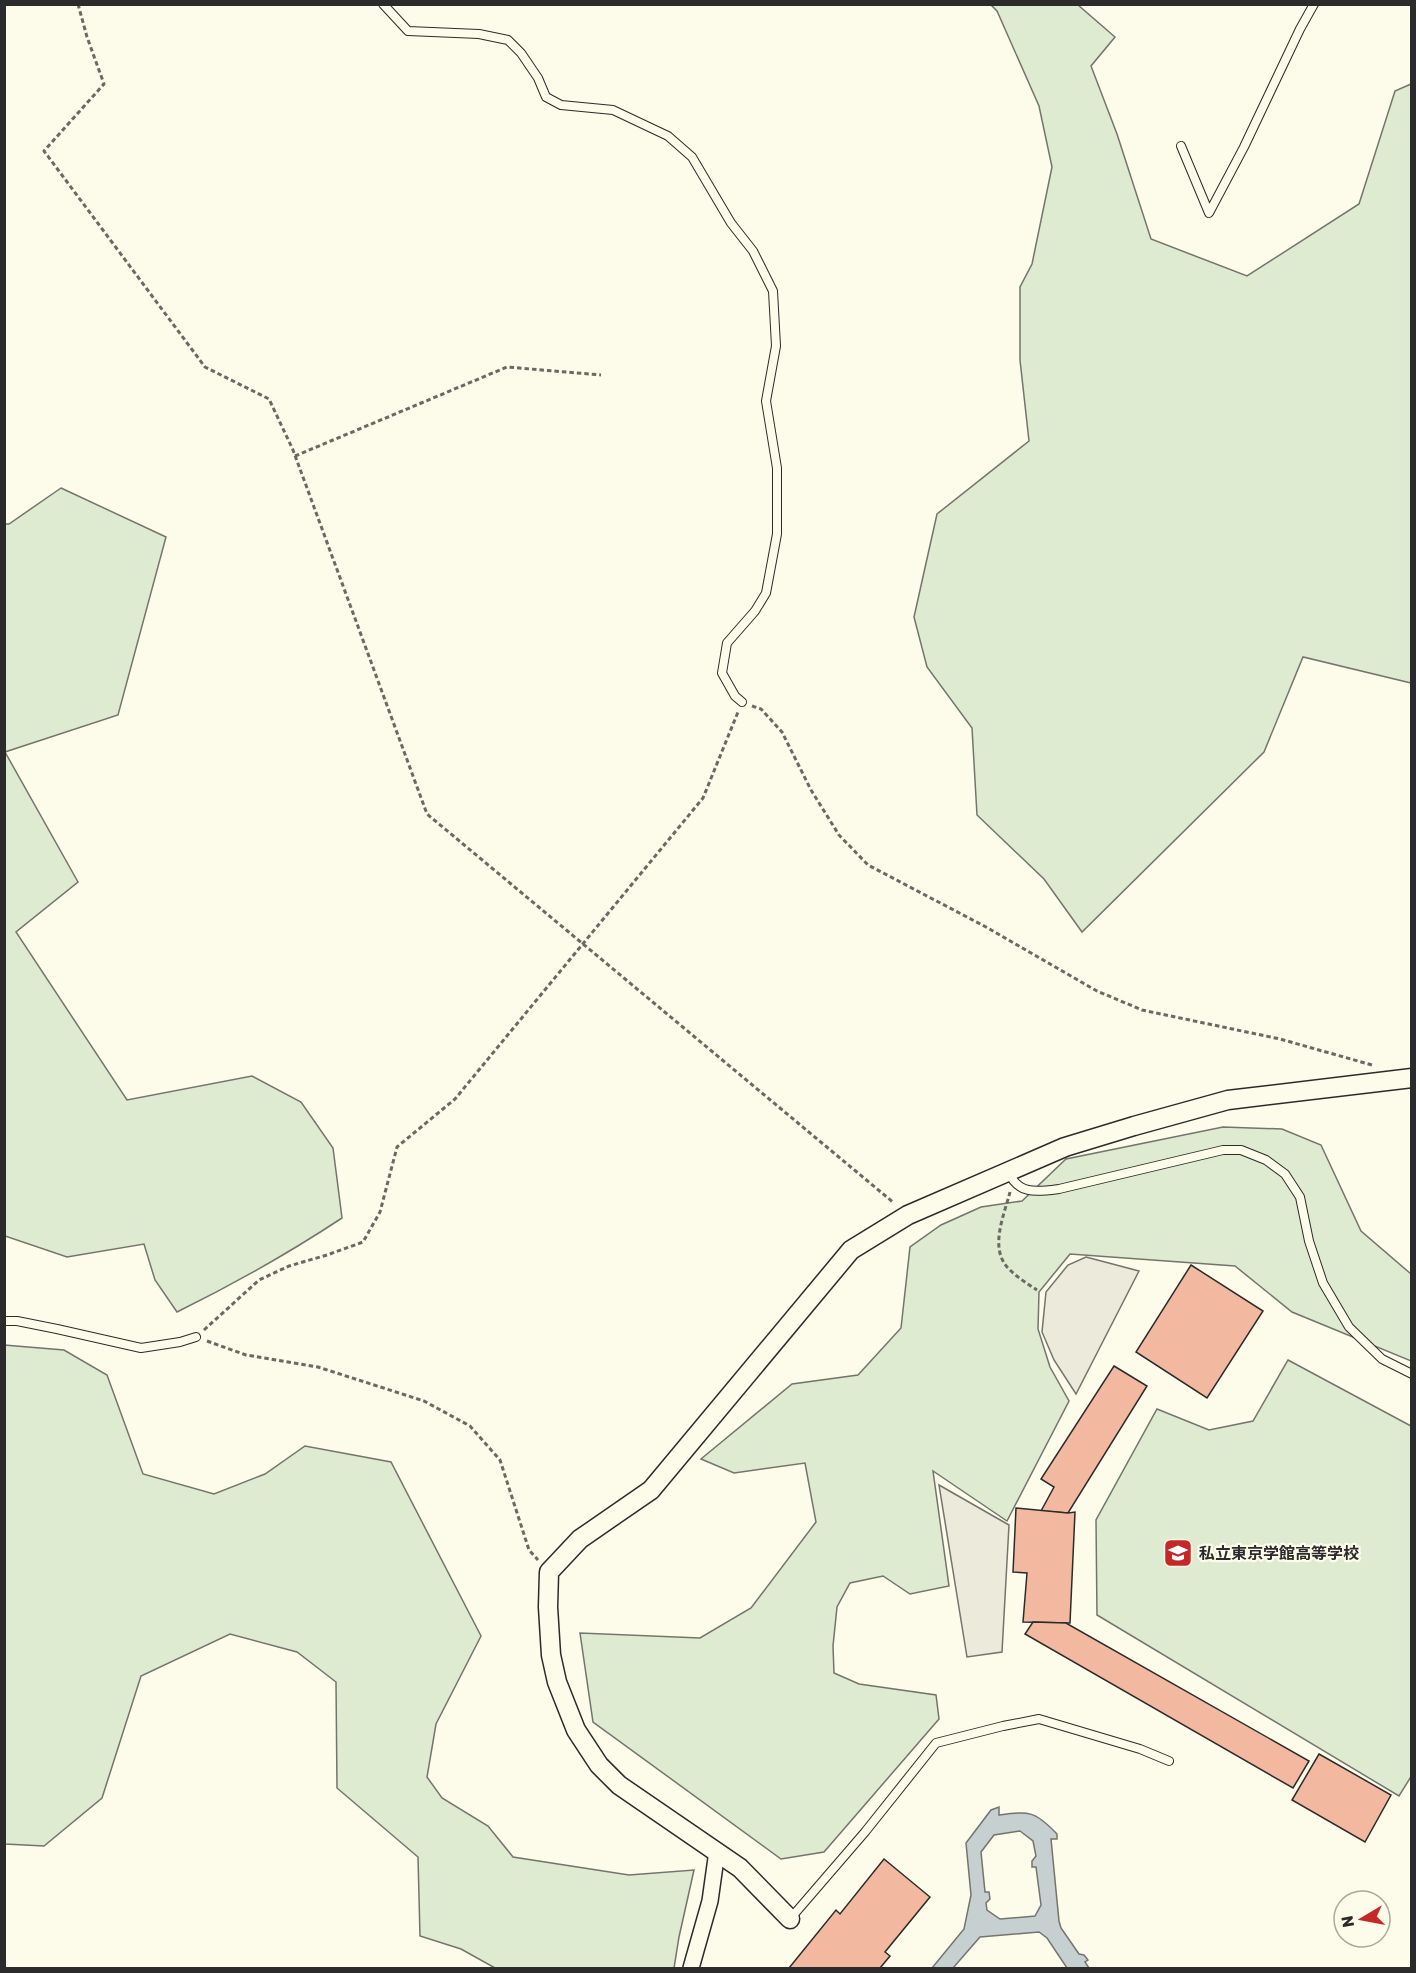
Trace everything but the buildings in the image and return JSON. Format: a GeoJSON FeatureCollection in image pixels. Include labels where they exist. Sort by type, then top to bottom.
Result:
{"type":"FeatureCollection","features":[{"type":"Feature","properties":{"kind":"street"},"geometry":{"type":"LineString","coordinates":[[790,1919],[740,1868],[619,1785],[598,1765],[576,1730],[556,1682],[551,1655],[548,1607],[549,1572],[580,1539],[651,1490],[851,1250],[908,1215],[1010,1176],[1065,1147],[1228,1100],[1412,1078]]}},
{"type":"Feature","properties":{"kind":"street"},"geometry":{"type":"LineString","coordinates":[[691,1968],[710,1902],[717,1851]]}},
{"type":"Feature","properties":{"kind":"lane"},"geometry":{"type":"LineString","coordinates":[[383,4],[408,31],[479,34],[508,40],[521,53],[538,78],[546,97],[561,105],[613,110],[668,136],[692,157],[731,223],[753,251],[772,291],[776,346],[766,401],[777,468],[777,534],[766,593],[755,611],[727,643],[722,673],[735,696],[742,702]]}},
{"type":"Feature","properties":{"kind":"lane"},"geometry":{"type":"LineString","coordinates":[[1181,146],[1209,213],[1314,4]]}},
{"type":"Feature","properties":{"kind":"lane"},"geometry":{"type":"LineString","coordinates":[[1010,1176],[1024,1189],[1039,1192],[1223,1150],[1241,1150],[1266,1160],[1285,1174],[1300,1197],[1323,1283],[1349,1326],[1382,1359],[1412,1374]]}},
{"type":"Feature","properties":{"kind":"lane"},"geometry":{"type":"LineString","coordinates":[[4,1321],[17,1321],[141,1348],[196,1337]]}},
{"type":"Feature","properties":{"kind":"lane"},"geometry":{"type":"LineString","coordinates":[[790,1919],[865,1832],[936,1743],[1039,1719],[1140,1749],[1169,1761]]}},
{"type":"Feature","properties":{"kind":"path"},"geometry":{"type":"LineString","coordinates":[[78,4],[104,84],[44,151],[205,367],[269,399],[295,456],[427,814],[908,1215]]}},
{"type":"Feature","properties":{"kind":"path"},"geometry":{"type":"LineString","coordinates":[[295,456],[507,368],[600,375]]}},
{"type":"Feature","properties":{"kind":"path"},"geometry":{"type":"LineString","coordinates":[[549,1572],[529,1550],[500,1460],[470,1426],[424,1401],[318,1367],[246,1355],[196,1337],[259,1280],[289,1266],[363,1242],[380,1212],[397,1147],[455,1099],[703,798],[742,702],[760,709],[782,732],[811,790],[839,835],[868,865],[986,927],[1097,991],[1142,1010],[1281,1039],[1374,1065]]}},
{"type":"Feature","properties":{"kind":"path"},"geometry":{"type":"LineString","coordinates":[[1010,1176],[998,1240],[1000,1257],[1008,1269],[1037,1290]]}},
{"type":"Feature","properties":{"kind":"green space"},"geometry":{"type":"Polygon","coordinates":[[[991,5],[1078,5],[1115,37],[1091,66],[1117,134],[1151,239],[1247,276],[1359,204],[1395,91],[1411,84],[1411,683],[1303,657],[1264,752],[1082,932],[1044,879],[977,815],[972,728],[927,667],[914,617],[937,514],[1029,441],[1020,360],[1020,287],[1032,264],[1052,167],[1039,106],[997,11],[991,5]]]}},
{"type":"Feature","properties":{"kind":"green space"},"geometry":{"type":"Polygon","coordinates":[[[61,488],[166,537],[118,715],[5,752],[5,524],[9,524],[61,488]]]}},
{"type":"Feature","properties":{"kind":"green space"},"geometry":{"type":"Polygon","coordinates":[[[5,752],[78,882],[16,932],[127,1100],[252,1076],[301,1102],[333,1148],[342,1218],[261,1268],[177,1312],[155,1280],[144,1244],[67,1257],[5,1236],[5,752]]]}},
{"type":"Feature","properties":{"kind":"green space"},"geometry":{"type":"Polygon","coordinates":[[[1223,1127],[1282,1129],[1321,1145],[1361,1231],[1411,1274],[1411,1361],[1292,1312],[1235,1266],[1070,1254],[1039,1292],[1038,1329],[1050,1367],[1069,1401],[1007,1521],[933,1471],[949,1586],[910,1594],[883,1576],[850,1583],[837,1607],[833,1646],[834,1673],[859,1684],[936,1695],[939,1719],[824,1852],[781,1859],[593,1722],[580,1633],[700,1638],[751,1608],[816,1522],[805,1463],[734,1473],[701,1459],[792,1384],[858,1375],[901,1328],[910,1247],[941,1225],[981,1207],[1022,1201],[1066,1159],[1223,1127]]]}},
{"type":"Feature","properties":{"kind":"green space"},"geometry":{"type":"Polygon","coordinates":[[[4,1345],[64,1350],[107,1375],[143,1474],[214,1494],[265,1474],[305,1446],[391,1462],[481,1636],[436,1724],[427,1777],[442,1798],[488,1826],[513,1857],[629,1875],[694,1870],[674,1968],[495,1968],[461,1949],[420,1936],[418,1857],[337,1788],[336,1682],[297,1652],[230,1634],[141,1676],[102,1798],[44,1846],[5,1844],[4,1345]]]}},
{"type":"Feature","properties":{"kind":"green space"},"geometry":{"type":"Polygon","coordinates":[[[1288,1360],[1411,1426],[1412,1775],[1399,1796],[1097,1615],[1096,1520],[1157,1409],[1209,1430],[1253,1421],[1288,1360]]]}},
{"type":"Feature","properties":{"kind":"shaded area"},"geometry":{"type":"Polygon","coordinates":[[[1086,1257],[1139,1271],[1076,1394],[1054,1360],[1042,1332],[1046,1292],[1068,1265],[1086,1257]]]}},
{"type":"Feature","properties":{"kind":"shaded area"},"geometry":{"type":"Polygon","coordinates":[[[939,1485],[1009,1525],[1002,1652],[967,1657],[939,1485]]]}},
{"type":"Feature","properties":{"kind":"shaded area"},"geometry":{"type":"Polygon","coordinates":[[[999,1807],[999,1815],[1031,1814],[1057,1834],[1057,1839],[1051,1839],[1059,1921],[1061,1928],[1079,1954],[1084,1955],[1088,1960],[1085,1962],[1089,1968],[1067,1968],[1047,1938],[1039,1932],[980,1937],[953,1968],[932,1968],[964,1929],[971,1895],[966,1843],[991,1810],[999,1807]],[[1020,1831],[994,1835],[981,1852],[985,1892],[989,1892],[990,1899],[986,1903],[987,1910],[1000,1919],[1035,1916],[1041,1905],[1036,1867],[1032,1867],[1032,1861],[1036,1856],[1033,1841],[1020,1831]]]}},
{"type":"Feature","properties":{"kind":"place","name":"私立東京学館高等学校"},"geometry":{"type":"Point","coordinates":[1178,1553]}}]}
